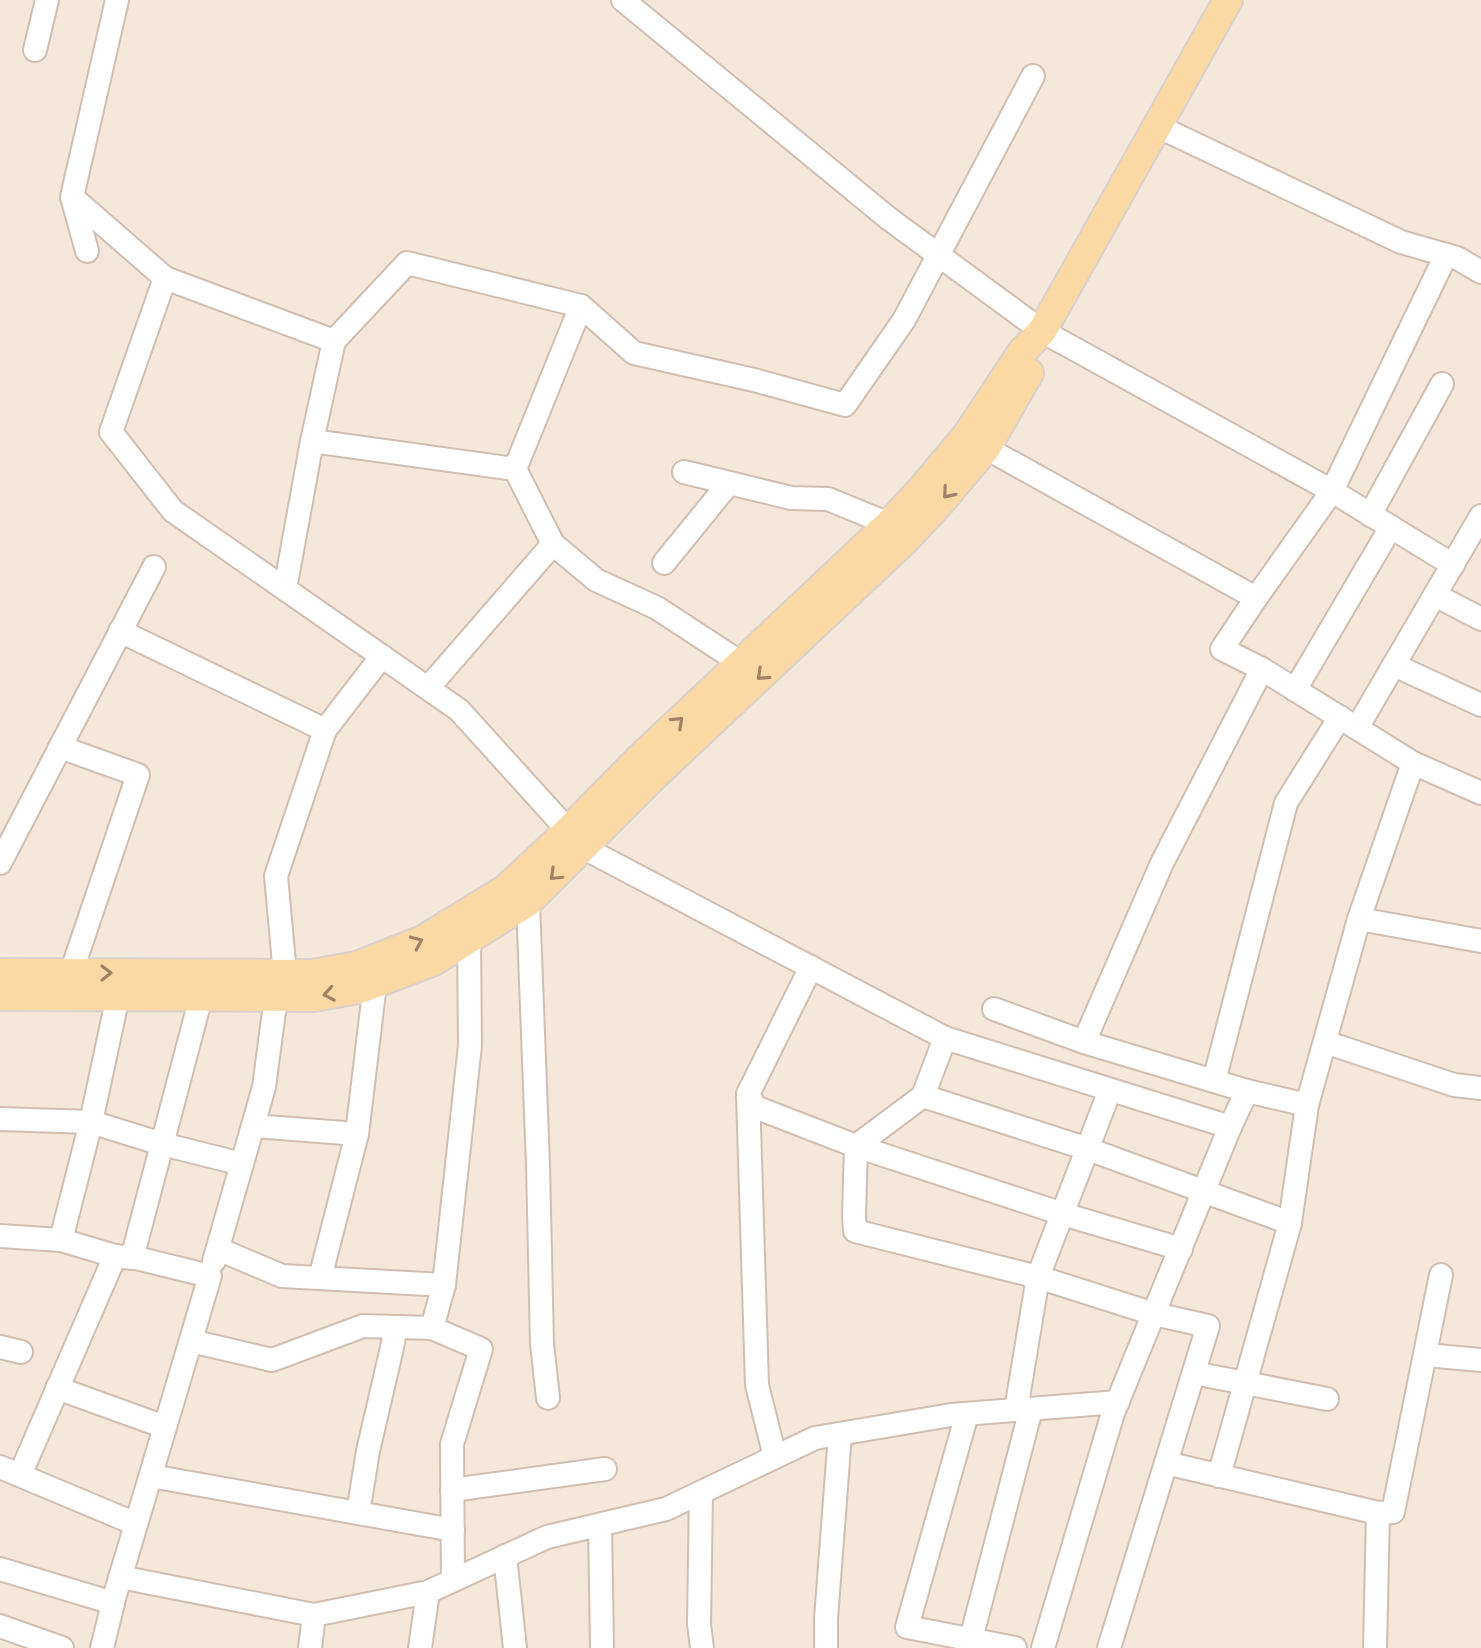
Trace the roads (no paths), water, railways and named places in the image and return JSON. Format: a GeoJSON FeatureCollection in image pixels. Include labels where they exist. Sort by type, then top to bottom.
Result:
{"type":"FeatureCollection","features":[{"type":"Feature","properties":{"kind":"main road"},"geometry":{"type":"LineString","coordinates":[[0,973],[279,982],[314,997],[363,988],[434,961],[528,902],[576,840],[741,663],[889,524],[967,435],[1022,352],[1042,331],[1228,0]]}},
{"type":"Feature","properties":{"kind":"main road"},"geometry":{"type":"LineString","coordinates":[[647,767],[905,540],[938,505],[986,448],[1037,359],[1042,331]]}},
{"type":"Feature","properties":{"kind":"main road"},"geometry":{"type":"LineString","coordinates":[[0,996],[201,997],[357,966],[423,940],[506,889],[576,840]]}},
{"type":"Feature","properties":{"kind":"street"},"geometry":{"type":"LineString","coordinates":[[35,50],[47,0]]}},
{"type":"Feature","properties":{"kind":"street"},"geometry":{"type":"LineString","coordinates":[[87,251],[72,197],[117,0]]}},
{"type":"Feature","properties":{"kind":"street"},"geometry":{"type":"LineString","coordinates":[[623,0],[888,218],[1042,331],[1332,491],[1453,565]]}},
{"type":"Feature","properties":{"kind":"street"},"geometry":{"type":"LineString","coordinates":[[285,589],[334,341],[407,263],[581,306],[634,353],[754,380],[845,405],[904,320],[1033,76]]}},
{"type":"Feature","properties":{"kind":"street"},"geometry":{"type":"LineString","coordinates":[[1157,126],[1401,242],[1457,258],[1481,272]]}},
{"type":"Feature","properties":{"kind":"street"},"geometry":{"type":"LineString","coordinates":[[72,197],[165,278],[334,341]]}},
{"type":"Feature","properties":{"kind":"street"},"geometry":{"type":"LineString","coordinates":[[1446,255],[1332,491],[1222,649],[1262,669],[1413,763],[1481,793]]}},
{"type":"Feature","properties":{"kind":"street"},"geometry":{"type":"LineString","coordinates":[[165,278],[111,432],[173,511],[459,710],[576,840],[945,1038],[1230,1127]]}},
{"type":"Feature","properties":{"kind":"street"},"geometry":{"type":"LineString","coordinates":[[581,306],[515,469],[553,544],[596,580],[657,608],[741,663]]}},
{"type":"Feature","properties":{"kind":"street"},"geometry":{"type":"LineString","coordinates":[[1370,515],[1442,384]]}},
{"type":"Feature","properties":{"kind":"street"},"geometry":{"type":"LineString","coordinates":[[312,441],[515,469]]}},
{"type":"Feature","properties":{"kind":"street"},"geometry":{"type":"LineString","coordinates":[[986,448],[1256,598]]}},
{"type":"Feature","properties":{"kind":"street"},"geometry":{"type":"LineString","coordinates":[[684,472],[791,498],[828,499],[889,524]]}},
{"type":"Feature","properties":{"kind":"street"},"geometry":{"type":"LineString","coordinates":[[664,563],[729,483]]}},
{"type":"Feature","properties":{"kind":"street"},"geometry":{"type":"LineString","coordinates":[[1214,1081],[1286,803],[1394,665],[1481,516]]}},
{"type":"Feature","properties":{"kind":"street"},"geometry":{"type":"LineString","coordinates":[[1295,690],[1391,527]]}},
{"type":"Feature","properties":{"kind":"street"},"geometry":{"type":"LineString","coordinates":[[428,688],[553,544]]}},
{"type":"Feature","properties":{"kind":"street"},"geometry":{"type":"LineString","coordinates":[[0,863],[154,567]]}},
{"type":"Feature","properties":{"kind":"street"},"geometry":{"type":"LineString","coordinates":[[1435,595],[1481,619]]}},
{"type":"Feature","properties":{"kind":"street"},"geometry":{"type":"LineString","coordinates":[[120,631],[325,730]]}},
{"type":"Feature","properties":{"kind":"street"},"geometry":{"type":"LineString","coordinates":[[102,1648],[120,1577],[264,1087],[279,982],[276,876],[325,730],[382,656]]}},
{"type":"Feature","properties":{"kind":"street"},"geometry":{"type":"LineString","coordinates":[[1394,665],[1481,705]]}},
{"type":"Feature","properties":{"kind":"street"},"geometry":{"type":"LineString","coordinates":[[1084,1042],[1162,863],[1262,669]]}},
{"type":"Feature","properties":{"kind":"street"},"geometry":{"type":"LineString","coordinates":[[60,747],[138,775],[71,973]]}},
{"type":"Feature","properties":{"kind":"street"},"geometry":{"type":"LineString","coordinates":[[1219,1476],[1290,1223],[1307,1105],[1359,919],[1413,763]]}},
{"type":"Feature","properties":{"kind":"street"},"geometry":{"type":"LineString","coordinates":[[528,902],[542,1344],[548,1398]]}},
{"type":"Feature","properties":{"kind":"street"},"geometry":{"type":"LineString","coordinates":[[1359,919],[1481,941]]}},
{"type":"Feature","properties":{"kind":"street"},"geometry":{"type":"LineString","coordinates":[[432,1328],[444,1285],[470,1045],[469,939]]}},
{"type":"Feature","properties":{"kind":"street"},"geometry":{"type":"LineString","coordinates":[[775,1457],[757,1385],[748,1094],[811,967]]}},
{"type":"Feature","properties":{"kind":"street"},"geometry":{"type":"LineString","coordinates":[[320,1278],[357,1134],[375,984]]}},
{"type":"Feature","properties":{"kind":"street"},"geometry":{"type":"LineString","coordinates":[[61,1240],[118,996]]}},
{"type":"Feature","properties":{"kind":"street"},"geometry":{"type":"LineString","coordinates":[[136,1524],[10,1471],[57,1388],[123,1257],[162,1144],[201,997]]}},
{"type":"Feature","properties":{"kind":"street"},"geometry":{"type":"LineString","coordinates":[[994,1009],[1084,1042],[1247,1091],[1307,1105]]}},
{"type":"Feature","properties":{"kind":"street"},"geometry":{"type":"LineString","coordinates":[[856,1146],[923,1096],[945,1038]]}},
{"type":"Feature","properties":{"kind":"street"},"geometry":{"type":"LineString","coordinates":[[1325,1042],[1454,1085],[1481,1088]]}},
{"type":"Feature","properties":{"kind":"street"},"geometry":{"type":"LineString","coordinates":[[971,1639],[1024,1409],[1038,1277],[1110,1090]]}},
{"type":"Feature","properties":{"kind":"street"},"geometry":{"type":"LineString","coordinates":[[1043,1648],[1113,1413],[1247,1091]]}},
{"type":"Feature","properties":{"kind":"street"},"geometry":{"type":"LineString","coordinates":[[748,1094],[755,1107],[856,1146],[1181,1249]]}},
{"type":"Feature","properties":{"kind":"street"},"geometry":{"type":"LineString","coordinates":[[923,1096],[1088,1149],[1290,1223]]}},
{"type":"Feature","properties":{"kind":"street"},"geometry":{"type":"LineString","coordinates":[[0,1119],[91,1122],[242,1164]]}},
{"type":"Feature","properties":{"kind":"street"},"geometry":{"type":"LineString","coordinates":[[253,1126],[357,1134]]}},
{"type":"Feature","properties":{"kind":"street"},"geometry":{"type":"LineString","coordinates":[[856,1146],[855,1231],[1038,1277],[1154,1314],[1208,1326],[1109,1648]]}},
{"type":"Feature","properties":{"kind":"street"},"geometry":{"type":"LineString","coordinates":[[0,1236],[61,1240],[210,1276]]}},
{"type":"Feature","properties":{"kind":"street"},"geometry":{"type":"LineString","coordinates":[[218,1249],[282,1276],[444,1285]]}},
{"type":"Feature","properties":{"kind":"street"},"geometry":{"type":"LineString","coordinates":[[1166,1463],[1378,1513],[1393,1512],[1441,1275]]}},
{"type":"Feature","properties":{"kind":"street"},"geometry":{"type":"LineString","coordinates":[[191,1341],[272,1360],[363,1326],[432,1328],[481,1349],[452,1444],[453,1580]]}},
{"type":"Feature","properties":{"kind":"street"},"geometry":{"type":"LineString","coordinates":[[358,1513],[368,1451],[396,1327]]}},
{"type":"Feature","properties":{"kind":"street"},"geometry":{"type":"LineString","coordinates":[[1426,1355],[1481,1360]]}},
{"type":"Feature","properties":{"kind":"street"},"geometry":{"type":"LineString","coordinates":[[1194,1373],[1327,1399]]}},
{"type":"Feature","properties":{"kind":"street"},"geometry":{"type":"LineString","coordinates":[[57,1388],[165,1427]]}},
{"type":"Feature","properties":{"kind":"street"},"geometry":{"type":"LineString","coordinates":[[120,1577],[314,1615],[428,1592],[547,1537],[666,1509],[815,1438],[967,1414],[1118,1402]]}},
{"type":"Feature","properties":{"kind":"street"},"geometry":{"type":"LineString","coordinates":[[967,1414],[907,1627],[942,1641],[971,1639],[1015,1648]]}},
{"type":"Feature","properties":{"kind":"street"},"geometry":{"type":"LineString","coordinates":[[826,1648],[840,1434]]}},
{"type":"Feature","properties":{"kind":"street"},"geometry":{"type":"LineString","coordinates":[[452,1490],[605,1469]]}},
{"type":"Feature","properties":{"kind":"street"},"geometry":{"type":"LineString","coordinates":[[151,1476],[453,1530]]}},
{"type":"Feature","properties":{"kind":"street"},"geometry":{"type":"LineString","coordinates":[[701,1493],[699,1624],[702,1648]]}},
{"type":"Feature","properties":{"kind":"street"},"geometry":{"type":"LineString","coordinates":[[1375,1648],[1378,1513]]}},
{"type":"Feature","properties":{"kind":"street"},"geometry":{"type":"LineString","coordinates":[[600,1525],[602,1648]]}},
{"type":"Feature","properties":{"kind":"street"},"geometry":{"type":"LineString","coordinates":[[505,1556],[515,1648]]}},
{"type":"Feature","properties":{"kind":"street"},"geometry":{"type":"LineString","coordinates":[[0,1569],[113,1603]]}},
{"type":"Feature","properties":{"kind":"street"},"geometry":{"type":"LineString","coordinates":[[420,1648],[428,1592]]}},
{"type":"Feature","properties":{"kind":"street"},"geometry":{"type":"LineString","coordinates":[[310,1648],[314,1615]]}},
{"type":"Feature","properties":{"kind":"street"},"geometry":{"type":"LineString","coordinates":[[0,1626],[62,1648]]}}]}
